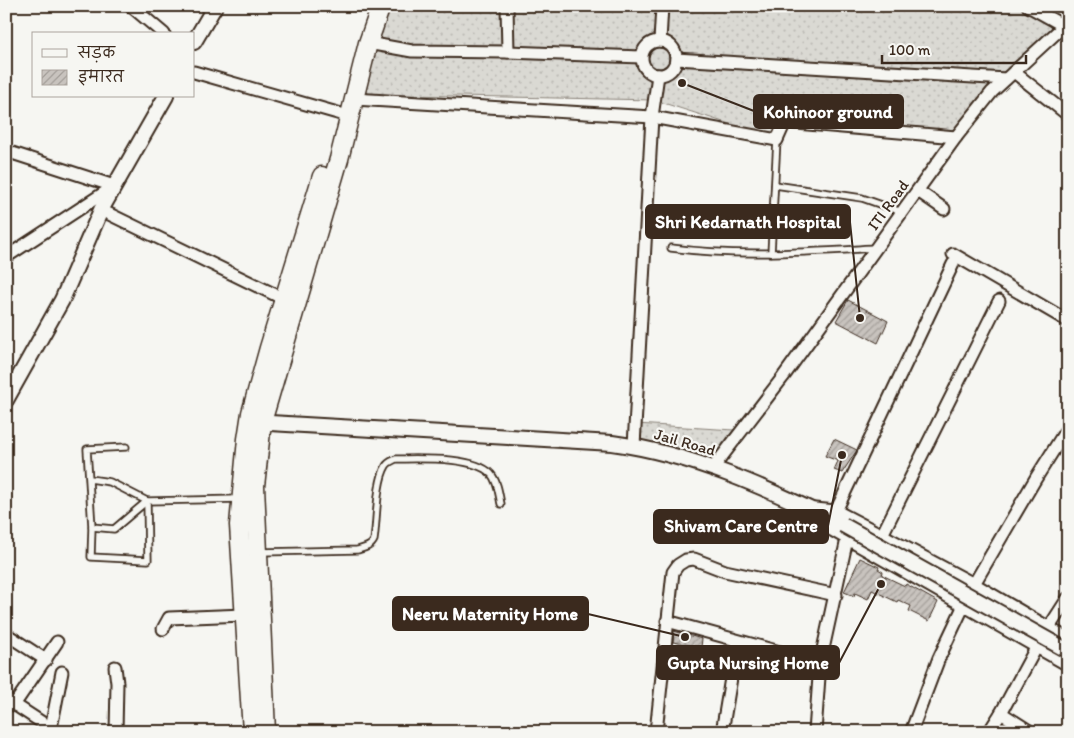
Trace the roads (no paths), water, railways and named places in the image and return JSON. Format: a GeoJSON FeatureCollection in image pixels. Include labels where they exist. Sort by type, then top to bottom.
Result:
{"type":"FeatureCollection","features":[{"type":"Feature","properties":{"kind":"main road"},"geometry":{"type":"LineString","coordinates":[[266,732],[255,486],[256,422],[341,150],[368,43],[381,6]]}},
{"type":"Feature","properties":{"kind":"main road"},"geometry":{"type":"LineString","coordinates":[[252,732],[239,524],[241,499],[266,357],[342,114],[354,99]]}},
{"type":"Feature","properties":{"kind":"street"},"geometry":{"type":"LineString","coordinates":[[131,6],[162,32]]}},
{"type":"Feature","properties":{"kind":"street"},"geometry":{"type":"LineString","coordinates":[[195,40],[215,6]]}},
{"type":"Feature","properties":{"kind":"street"},"geometry":{"type":"LineString","coordinates":[[507,6],[508,52]]}},
{"type":"Feature","properties":{"kind":"street"},"geometry":{"type":"LineString","coordinates":[[660,41],[662,6]]}},
{"type":"Feature","properties":{"kind":"street"},"geometry":{"type":"LineString","coordinates":[[1028,6],[1066,24]]}},
{"type":"Feature","properties":{"kind":"street","name":"ITI Road"},"geometry":{"type":"LineString","coordinates":[[713,468],[783,377],[956,138],[992,92],[1066,24]]}},
{"type":"Feature","properties":{"kind":"street"},"geometry":{"type":"LineString","coordinates":[[660,41],[672,46],[676,59],[670,71],[658,76],[646,70],[642,64],[641,57],[647,45],[660,41]]}},
{"type":"Feature","properties":{"kind":"street"},"geometry":{"type":"LineString","coordinates":[[368,43],[412,50],[641,57]]}},
{"type":"Feature","properties":{"kind":"street"},"geometry":{"type":"LineString","coordinates":[[676,59],[1010,75],[1068,115]]}},
{"type":"Feature","properties":{"kind":"street"},"geometry":{"type":"LineString","coordinates":[[195,72],[342,114]]}},
{"type":"Feature","properties":{"kind":"street"},"geometry":{"type":"LineString","coordinates":[[634,446],[652,117],[658,76]]}},
{"type":"Feature","properties":{"kind":"street"},"geometry":{"type":"LineString","coordinates":[[6,400],[62,300],[101,210],[165,98]]}},
{"type":"Feature","properties":{"kind":"street"},"geometry":{"type":"LineString","coordinates":[[354,99],[652,117],[777,140],[785,122],[956,138]]}},
{"type":"Feature","properties":{"kind":"street"},"geometry":{"type":"LineString","coordinates":[[6,150],[114,186]]}},
{"type":"Feature","properties":{"kind":"street"},"geometry":{"type":"LineString","coordinates":[[6,257],[114,186]]}},
{"type":"Feature","properties":{"kind":"street"},"geometry":{"type":"LineString","coordinates":[[918,191],[944,210]]}},
{"type":"Feature","properties":{"kind":"street"},"geometry":{"type":"LineString","coordinates":[[101,210],[284,299]]}},
{"type":"Feature","properties":{"kind":"street"},"geometry":{"type":"LineString","coordinates":[[836,511],[953,259],[1068,321]]}},
{"type":"Feature","properties":{"kind":"street"},"geometry":{"type":"LineString","coordinates":[[882,535],[998,301]]}},
{"type":"Feature","properties":{"kind":"street","name":"Jail Road"},"geometry":{"type":"LineString","coordinates":[[256,422],[612,443],[634,446],[713,468],[763,487],[843,525],[1068,652]]}},
{"type":"Feature","properties":{"kind":"street"},"geometry":{"type":"LineString","coordinates":[[974,584],[1068,427]]}},
{"type":"Feature","properties":{"kind":"street"},"geometry":{"type":"LineString","coordinates":[[814,511],[836,511],[974,584],[1068,639]]}},
{"type":"Feature","properties":{"kind":"street"},"geometry":{"type":"LineString","coordinates":[[814,511],[830,529],[1068,665]]}},
{"type":"Feature","properties":{"kind":"street"},"geometry":{"type":"LineString","coordinates":[[815,732],[820,663],[847,539]]}},
{"type":"Feature","properties":{"kind":"street"},"geometry":{"type":"LineString","coordinates":[[656,732],[673,572],[678,565],[686,560],[694,559],[725,571],[836,596]]}},
{"type":"Feature","properties":{"kind":"street"},"geometry":{"type":"LineString","coordinates":[[989,732],[1037,646],[1068,598]]}},
{"type":"Feature","properties":{"kind":"street"},"geometry":{"type":"LineString","coordinates":[[911,732],[939,658],[964,605]]}},
{"type":"Feature","properties":{"kind":"street"},"geometry":{"type":"LineString","coordinates":[[163,629],[169,618],[244,616]]}},
{"type":"Feature","properties":{"kind":"street"},"geometry":{"type":"LineString","coordinates":[[667,622],[820,663]]}},
{"type":"Feature","properties":{"kind":"street"},"geometry":{"type":"LineString","coordinates":[[6,634],[46,660]]}},
{"type":"Feature","properties":{"kind":"street"},"geometry":{"type":"LineString","coordinates":[[57,642],[46,660],[10,702],[52,730],[62,672]]}},
{"type":"Feature","properties":{"kind":"street"},"geometry":{"type":"LineString","coordinates":[[722,732],[737,642]]}},
{"type":"Feature","properties":{"kind":"street"},"geometry":{"type":"LineString","coordinates":[[115,667],[116,732]]}},
{"type":"Feature","properties":{"kind":"street"},"geometry":{"type":"LineString","coordinates":[[1001,713],[1031,732]]}},
{"type":"Feature","properties":{"kind":"lane"},"geometry":{"type":"LineString","coordinates":[[771,253],[777,140]]}},
{"type":"Feature","properties":{"kind":"lane"},"geometry":{"type":"LineString","coordinates":[[775,185],[862,198],[902,213]]}},
{"type":"Feature","properties":{"kind":"lane"},"geometry":{"type":"LineString","coordinates":[[671,248],[698,252],[750,254],[877,248]]}},
{"type":"Feature","properties":{"kind":"lane"},"geometry":{"type":"LineString","coordinates":[[126,447],[87,449],[92,527],[91,557],[148,560],[147,501]]}},
{"type":"Feature","properties":{"kind":"lane"},"geometry":{"type":"LineString","coordinates":[[258,552],[357,550],[372,544],[385,466],[388,462],[396,459],[446,459],[477,465],[492,475],[497,484],[501,504]]}},
{"type":"Feature","properties":{"kind":"lane"},"geometry":{"type":"LineString","coordinates":[[90,479],[110,482],[147,501],[241,499]]}},
{"type":"Feature","properties":{"kind":"lane"},"geometry":{"type":"LineString","coordinates":[[92,527],[114,529],[147,501]]}},
{"type":"Feature","properties":{"kind":"place","name":"Kohinoor ground"},"geometry":{"type":"Point","coordinates":[682,83]}},
{"type":"Feature","properties":{"kind":"place","name":"Shri Kedarnath Hospital"},"geometry":{"type":"Point","coordinates":[860,318]}},
{"type":"Feature","properties":{"kind":"place","name":"Shivam Care Centre"},"geometry":{"type":"Point","coordinates":[842,455]}},
{"type":"Feature","properties":{"kind":"place","name":"Gupta Nursing Home"},"geometry":{"type":"Point","coordinates":[881,584]}},
{"type":"Feature","properties":{"kind":"place","name":"Neeru Maternity Home"},"geometry":{"type":"Point","coordinates":[685,637]}}]}
